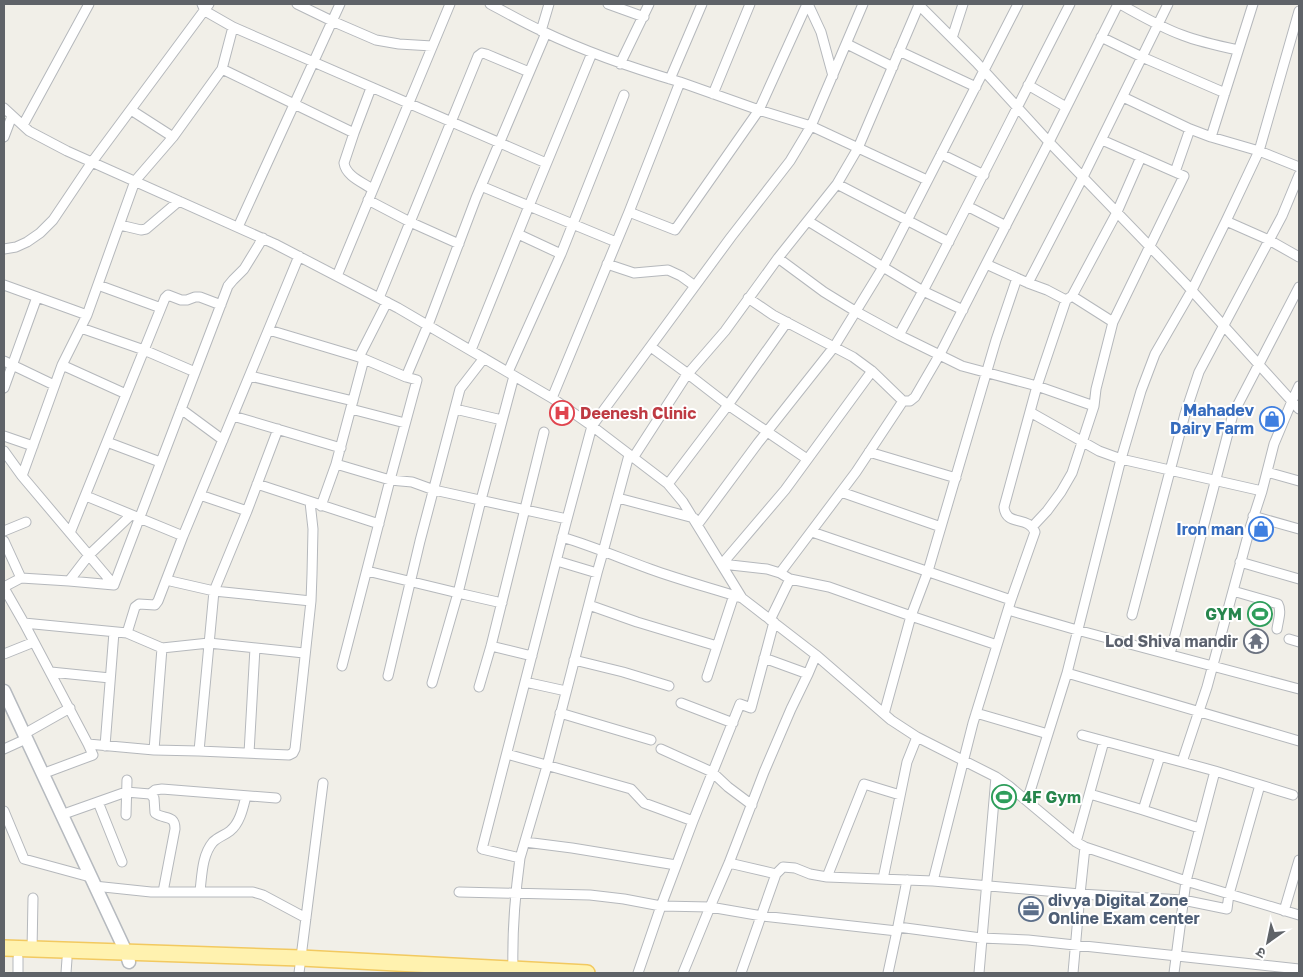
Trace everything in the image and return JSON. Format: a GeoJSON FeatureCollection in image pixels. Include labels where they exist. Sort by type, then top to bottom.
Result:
{"type":"FeatureCollection","features":[{"type":"Feature","properties":{"kind":"main road"},"geometry":{"type":"LineString","coordinates":[[4,948],[400,973]]}},
{"type":"Feature","properties":{"kind":"main road"},"geometry":{"type":"LineString","coordinates":[[11,957],[66,966],[127,957]]}},
{"type":"Feature","properties":{"kind":"main road"},"geometry":{"type":"LineString","coordinates":[[300,966],[587,973]]}},
{"type":"Feature","properties":{"kind":"street"},"geometry":{"type":"LineString","coordinates":[[23,125],[89,4]]}},
{"type":"Feature","properties":{"kind":"street"},"geometry":{"type":"LineString","coordinates":[[297,4],[376,40],[399,44],[432,46]]}},
{"type":"Feature","properties":{"kind":"street"},"geometry":{"type":"LineString","coordinates":[[238,227],[340,4]]}},
{"type":"Feature","properties":{"kind":"street"},"geometry":{"type":"LineString","coordinates":[[337,276],[450,4]]}},
{"type":"Feature","properties":{"kind":"street"},"geometry":{"type":"LineString","coordinates":[[490,4],[543,32],[592,53],[620,64],[811,126],[927,180]]}},
{"type":"Feature","properties":{"kind":"street"},"geometry":{"type":"LineString","coordinates":[[406,377],[481,186],[529,72],[543,32],[549,4]]}},
{"type":"Feature","properties":{"kind":"street"},"geometry":{"type":"LineString","coordinates":[[608,4],[644,17]]}},
{"type":"Feature","properties":{"kind":"street"},"geometry":{"type":"LineString","coordinates":[[620,64],[649,4]]}},
{"type":"Feature","properties":{"kind":"street"},"geometry":{"type":"LineString","coordinates":[[670,79],[702,4]]}},
{"type":"Feature","properties":{"kind":"street"},"geometry":{"type":"LineString","coordinates":[[713,94],[750,4]]}},
{"type":"Feature","properties":{"kind":"street"},"geometry":{"type":"LineString","coordinates":[[808,4],[821,32],[833,76]]}},
{"type":"Feature","properties":{"kind":"street"},"geometry":{"type":"LineString","coordinates":[[629,212],[675,230],[759,110],[808,4]]}},
{"type":"Feature","properties":{"kind":"street"},"geometry":{"type":"LineString","coordinates":[[520,858],[482,849],[592,426],[731,237],[790,161],[811,126],[847,44],[862,4]]}},
{"type":"Feature","properties":{"kind":"street"},"geometry":{"type":"LineString","coordinates":[[514,970],[513,946],[520,858],[597,573],[631,457],[686,376],[725,331],[778,258],[837,184],[858,148],[918,4],[1192,290],[1299,409]]}},
{"type":"Feature","properties":{"kind":"street"},"geometry":{"type":"LineString","coordinates":[[952,38],[962,4]]}},
{"type":"Feature","properties":{"kind":"street"},"geometry":{"type":"LineString","coordinates":[[696,521],[834,347],[883,267],[1018,4]]}},
{"type":"Feature","properties":{"kind":"street"},"geometry":{"type":"LineString","coordinates":[[899,335],[968,206],[1070,4]]}},
{"type":"Feature","properties":{"kind":"street"},"geometry":{"type":"LineString","coordinates":[[748,298],[786,322],[853,358],[872,371],[903,401],[910,401],[915,397],[940,354],[1119,4],[1181,35],[1238,50]]}},
{"type":"Feature","properties":{"kind":"street"},"geometry":{"type":"LineString","coordinates":[[1028,283],[1102,140],[1168,4]]}},
{"type":"Feature","properties":{"kind":"street"},"geometry":{"type":"LineString","coordinates":[[1211,137],[1253,4]]}},
{"type":"Feature","properties":{"kind":"street"},"geometry":{"type":"LineString","coordinates":[[4,249],[16,247],[27,242],[40,233],[53,220],[92,162],[205,6],[233,28],[546,163]]}},
{"type":"Feature","properties":{"kind":"street"},"geometry":{"type":"LineString","coordinates":[[1027,801],[1067,673],[1120,459],[1141,391],[1155,354],[1192,290],[1259,151],[1299,11]]}},
{"type":"Feature","properties":{"kind":"street"},"geometry":{"type":"LineString","coordinates":[[22,476],[62,365],[88,315],[135,181],[173,137],[222,69],[233,28]]}},
{"type":"Feature","properties":{"kind":"street"},"geometry":{"type":"LineString","coordinates":[[1101,37],[1142,58],[1225,93]]}},
{"type":"Feature","properties":{"kind":"street"},"geometry":{"type":"LineString","coordinates":[[847,44],[892,67]]}},
{"type":"Feature","properties":{"kind":"street"},"geometry":{"type":"LineString","coordinates":[[899,51],[976,87]]}},
{"type":"Feature","properties":{"kind":"street"},"geometry":{"type":"LineString","coordinates":[[321,506],[341,448],[362,358],[410,222],[474,64],[482,53],[529,72]]}},
{"type":"Feature","properties":{"kind":"street"},"geometry":{"type":"LineString","coordinates":[[471,350],[592,53]]}},
{"type":"Feature","properties":{"kind":"street"},"geometry":{"type":"LineString","coordinates":[[222,69],[354,133]]}},
{"type":"Feature","properties":{"kind":"street"},"geometry":{"type":"LineString","coordinates":[[552,398],[629,212],[680,82]]}},
{"type":"Feature","properties":{"kind":"street"},"geometry":{"type":"LineString","coordinates":[[1028,85],[1066,107]]}},
{"type":"Feature","properties":{"kind":"street"},"geometry":{"type":"LineString","coordinates":[[371,88],[344,163],[350,174],[372,189]]}},
{"type":"Feature","properties":{"kind":"street"},"geometry":{"type":"LineString","coordinates":[[432,683],[458,592],[502,420],[511,374],[624,95]]}},
{"type":"Feature","properties":{"kind":"street"},"geometry":{"type":"LineString","coordinates":[[1123,97],[1190,129],[1259,151],[1299,167]]}},
{"type":"Feature","properties":{"kind":"street"},"geometry":{"type":"LineString","coordinates":[[4,108],[29,131],[67,151],[263,238],[428,325],[552,398],[668,484],[696,521],[722,564],[738,596],[717,646],[707,677]]}},
{"type":"Feature","properties":{"kind":"street"},"geometry":{"type":"LineString","coordinates":[[131,110],[173,137]]}},
{"type":"Feature","properties":{"kind":"street"},"geometry":{"type":"LineString","coordinates":[[4,137],[12,116]]}},
{"type":"Feature","properties":{"kind":"street"},"geometry":{"type":"LineString","coordinates":[[1175,172],[1190,129]]}},
{"type":"Feature","properties":{"kind":"street"},"geometry":{"type":"LineString","coordinates":[[1033,526],[1062,492],[1072,473],[1094,406],[1096,389],[1113,322],[1184,176],[1102,140]]}},
{"type":"Feature","properties":{"kind":"street"},"geometry":{"type":"LineString","coordinates":[[941,154],[984,175]]}},
{"type":"Feature","properties":{"kind":"street"},"geometry":{"type":"LineString","coordinates":[[933,882],[976,713],[1011,600],[1035,532],[1033,526],[1010,519],[1005,513],[1004,506],[1037,386],[1069,298],[1117,212],[1141,157]]}},
{"type":"Feature","properties":{"kind":"street"},"geometry":{"type":"LineString","coordinates":[[1132,615],[1185,414],[1199,372],[1282,216],[1299,175]]}},
{"type":"Feature","properties":{"kind":"street"},"geometry":{"type":"LineString","coordinates":[[837,184],[949,242]]}},
{"type":"Feature","properties":{"kind":"street"},"geometry":{"type":"LineString","coordinates":[[481,186],[616,242]]}},
{"type":"Feature","properties":{"kind":"street"},"geometry":{"type":"LineString","coordinates":[[368,200],[410,222],[459,244]]}},
{"type":"Feature","properties":{"kind":"street"},"geometry":{"type":"LineString","coordinates":[[120,225],[141,230],[146,229],[179,201]]}},
{"type":"Feature","properties":{"kind":"street"},"geometry":{"type":"LineString","coordinates":[[968,206],[1006,226]]}},
{"type":"Feature","properties":{"kind":"street"},"geometry":{"type":"LineString","coordinates":[[808,221],[923,290],[963,310]]}},
{"type":"Feature","properties":{"kind":"street"},"geometry":{"type":"LineString","coordinates":[[1226,221],[1269,240],[1299,257]]}},
{"type":"Feature","properties":{"kind":"street"},"geometry":{"type":"LineString","coordinates":[[518,234],[561,254]]}},
{"type":"Feature","properties":{"kind":"street"},"geometry":{"type":"LineString","coordinates":[[114,585],[135,517],[160,462],[230,282],[244,269],[263,238]]}},
{"type":"Feature","properties":{"kind":"street"},"geometry":{"type":"LineString","coordinates":[[127,634],[135,606],[139,604],[156,604],[299,256]]}},
{"type":"Feature","properties":{"kind":"street"},"geometry":{"type":"LineString","coordinates":[[778,258],[824,292],[856,311],[962,366],[1037,386],[1094,406]]}},
{"type":"Feature","properties":{"kind":"street"},"geometry":{"type":"LineString","coordinates":[[607,264],[634,273],[668,270],[696,286]]}},
{"type":"Feature","properties":{"kind":"street"},"geometry":{"type":"LineString","coordinates":[[986,264],[1028,283],[1069,298],[1113,322]]}},
{"type":"Feature","properties":{"kind":"street"},"geometry":{"type":"LineString","coordinates":[[884,714],[911,616],[928,572],[996,340],[1017,278]]}},
{"type":"Feature","properties":{"kind":"street"},"geometry":{"type":"LineString","coordinates":[[4,285],[88,315]]}},
{"type":"Feature","properties":{"kind":"street"},"geometry":{"type":"LineString","coordinates":[[98,285],[161,308]]}},
{"type":"Feature","properties":{"kind":"street"},"geometry":{"type":"LineString","coordinates":[[1170,654],[1184,618],[1233,414],[1299,287]]}},
{"type":"Feature","properties":{"kind":"street"},"geometry":{"type":"LineString","coordinates":[[70,533],[165,298],[168,295],[186,300],[194,296],[221,304]]}},
{"type":"Feature","properties":{"kind":"street"},"geometry":{"type":"LineString","coordinates":[[4,388],[8,363],[37,297]]}},
{"type":"Feature","properties":{"kind":"street"},"geometry":{"type":"LineString","coordinates":[[668,484],[728,405],[786,322]]}},
{"type":"Feature","properties":{"kind":"street"},"geometry":{"type":"LineString","coordinates":[[81,328],[144,350],[195,372]]}},
{"type":"Feature","properties":{"kind":"street"},"geometry":{"type":"LineString","coordinates":[[269,330],[362,358],[417,380],[342,666]]}},
{"type":"Feature","properties":{"kind":"street"},"geometry":{"type":"LineString","coordinates":[[651,347],[728,405],[807,459]]}},
{"type":"Feature","properties":{"kind":"street"},"geometry":{"type":"LineString","coordinates":[[388,676],[410,582],[460,389],[484,358]]}},
{"type":"Feature","properties":{"kind":"street"},"geometry":{"type":"LineString","coordinates":[[8,363],[54,385]]}},
{"type":"Feature","properties":{"kind":"street"},"geometry":{"type":"LineString","coordinates":[[62,365],[126,394]]}},
{"type":"Feature","properties":{"kind":"street"},"geometry":{"type":"LineString","coordinates":[[722,564],[785,490],[872,371]]}},
{"type":"Feature","properties":{"kind":"street"},"geometry":{"type":"LineString","coordinates":[[250,376],[352,405],[406,423]]}},
{"type":"Feature","properties":{"kind":"street"},"geometry":{"type":"LineString","coordinates":[[1182,762],[1213,665],[1274,444],[1299,386]]}},
{"type":"Feature","properties":{"kind":"street"},"geometry":{"type":"LineString","coordinates":[[780,573],[842,492],[903,401]]}},
{"type":"Feature","properties":{"kind":"street"},"geometry":{"type":"LineString","coordinates":[[181,409],[223,440]]}},
{"type":"Feature","properties":{"kind":"street"},"geometry":{"type":"LineString","coordinates":[[455,409],[502,420]]}},
{"type":"Feature","properties":{"kind":"street"},"geometry":{"type":"LineString","coordinates":[[1030,412],[1099,451],[1120,459],[1262,491]]}},
{"type":"Feature","properties":{"kind":"street"},"geometry":{"type":"LineString","coordinates":[[233,416],[341,448]]}},
{"type":"Feature","properties":{"kind":"street"},"geometry":{"type":"LineString","coordinates":[[199,751],[214,591],[278,429]]}},
{"type":"Feature","properties":{"kind":"street"},"geometry":{"type":"LineString","coordinates":[[479,687],[526,510],[544,432]]}},
{"type":"Feature","properties":{"kind":"street"},"geometry":{"type":"LineString","coordinates":[[4,436],[33,446]]}},
{"type":"Feature","properties":{"kind":"street"},"geometry":{"type":"LineString","coordinates":[[107,442],[160,462]]}},
{"type":"Feature","properties":{"kind":"street"},"geometry":{"type":"LineString","coordinates":[[4,451],[22,476],[114,585]]}},
{"type":"Feature","properties":{"kind":"street"},"geometry":{"type":"LineString","coordinates":[[870,452],[956,478]]}},
{"type":"Feature","properties":{"kind":"street"},"geometry":{"type":"LineString","coordinates":[[336,464],[390,480],[412,482],[434,490],[567,519]]}},
{"type":"Feature","properties":{"kind":"street"},"geometry":{"type":"LineString","coordinates":[[1267,472],[1299,482]]}},
{"type":"Feature","properties":{"kind":"street"},"geometry":{"type":"LineString","coordinates":[[257,484],[379,524]]}},
{"type":"Feature","properties":{"kind":"street"},"geometry":{"type":"LineString","coordinates":[[842,492],[941,526]]}},
{"type":"Feature","properties":{"kind":"street"},"geometry":{"type":"LineString","coordinates":[[200,495],[247,511]]}},
{"type":"Feature","properties":{"kind":"street"},"geometry":{"type":"LineString","coordinates":[[86,496],[183,536]]}},
{"type":"Feature","properties":{"kind":"street"},"geometry":{"type":"LineString","coordinates":[[618,498],[696,521]]}},
{"type":"Feature","properties":{"kind":"street"},"geometry":{"type":"LineString","coordinates":[[88,744],[154,750],[289,755],[293,753],[295,749],[312,574],[310,502]]}},
{"type":"Feature","properties":{"kind":"street"},"geometry":{"type":"LineString","coordinates":[[1253,516],[1299,529]]}},
{"type":"Feature","properties":{"kind":"street"},"geometry":{"type":"LineString","coordinates":[[68,580],[89,555],[135,517]]}},
{"type":"Feature","properties":{"kind":"street"},"geometry":{"type":"LineString","coordinates":[[4,531],[26,522]]}},
{"type":"Feature","properties":{"kind":"street"},"geometry":{"type":"LineString","coordinates":[[812,532],[1011,600]]}},
{"type":"Feature","properties":{"kind":"street"},"geometry":{"type":"LineString","coordinates":[[562,537],[592,546],[650,569],[738,596],[816,655],[884,714],[917,737],[996,777],[1076,842],[1085,847],[1186,881],[1299,915]]}},
{"type":"Feature","properties":{"kind":"street"},"geometry":{"type":"LineString","coordinates":[[4,541],[21,578]]}},
{"type":"Feature","properties":{"kind":"street"},"geometry":{"type":"LineString","coordinates":[[556,560],[597,573]]}},
{"type":"Feature","properties":{"kind":"street"},"geometry":{"type":"LineString","coordinates":[[1240,562],[1299,578]]}},
{"type":"Feature","properties":{"kind":"street"},"geometry":{"type":"LineString","coordinates":[[722,564],[767,569],[780,573],[790,579],[829,587],[997,645]]}},
{"type":"Feature","properties":{"kind":"street"},"geometry":{"type":"LineString","coordinates":[[367,571],[502,603]]}},
{"type":"Feature","properties":{"kind":"street"},"geometry":{"type":"LineString","coordinates":[[42,774],[93,755],[70,708],[4,587],[21,578],[68,580],[114,585]]}},
{"type":"Feature","properties":{"kind":"street"},"geometry":{"type":"LineString","coordinates":[[638,973],[693,820],[740,704],[750,708],[772,621],[790,579]]}},
{"type":"Feature","properties":{"kind":"street"},"geometry":{"type":"LineString","coordinates":[[166,580],[214,591],[310,602]]}},
{"type":"Feature","properties":{"kind":"street"},"geometry":{"type":"LineString","coordinates":[[1233,592],[1278,604],[1280,610],[1276,629]]}},
{"type":"Feature","properties":{"kind":"street"},"geometry":{"type":"LineString","coordinates":[[589,605],[636,622],[717,646]]}},
{"type":"Feature","properties":{"kind":"street"},"geometry":{"type":"LineString","coordinates":[[1008,610],[1299,688]]}},
{"type":"Feature","properties":{"kind":"street"},"geometry":{"type":"LineString","coordinates":[[24,623],[127,634],[162,648],[209,643],[304,653]]}},
{"type":"Feature","properties":{"kind":"street"},"geometry":{"type":"LineString","coordinates":[[106,746],[114,632]]}},
{"type":"Feature","properties":{"kind":"street"},"geometry":{"type":"LineString","coordinates":[[1289,639],[1299,642]]}},
{"type":"Feature","properties":{"kind":"street"},"geometry":{"type":"LineString","coordinates":[[4,654],[34,642]]}},
{"type":"Feature","properties":{"kind":"street"},"geometry":{"type":"LineString","coordinates":[[491,646],[532,656]]}},
{"type":"Feature","properties":{"kind":"street"},"geometry":{"type":"LineString","coordinates":[[154,750],[162,648]]}},
{"type":"Feature","properties":{"kind":"street"},"geometry":{"type":"LineString","coordinates":[[249,753],[255,648]]}},
{"type":"Feature","properties":{"kind":"street"},"geometry":{"type":"LineString","coordinates":[[683,973],[791,709],[816,655]]}},
{"type":"Feature","properties":{"kind":"street"},"geometry":{"type":"LineString","coordinates":[[764,658],[808,674]]}},
{"type":"Feature","properties":{"kind":"street"},"geometry":{"type":"LineString","coordinates":[[574,660],[669,686]]}},
{"type":"Feature","properties":{"kind":"street"},"geometry":{"type":"LineString","coordinates":[[50,672],[110,678]]}},
{"type":"Feature","properties":{"kind":"street"},"geometry":{"type":"LineString","coordinates":[[1067,673],[1299,741]]}},
{"type":"Feature","properties":{"kind":"street"},"geometry":{"type":"LineString","coordinates":[[525,682],[566,691]]}},
{"type":"Feature","properties":{"kind":"street"},"geometry":{"type":"LineString","coordinates":[[4,691],[127,957]]}},
{"type":"Feature","properties":{"kind":"street"},"geometry":{"type":"LineString","coordinates":[[681,703],[733,723]]}},
{"type":"Feature","properties":{"kind":"street"},"geometry":{"type":"LineString","coordinates":[[4,749],[70,708]]}},
{"type":"Feature","properties":{"kind":"street"},"geometry":{"type":"LineString","coordinates":[[560,713],[651,740]]}},
{"type":"Feature","properties":{"kind":"street"},"geometry":{"type":"LineString","coordinates":[[976,713],[1048,734]]}},
{"type":"Feature","properties":{"kind":"street"},"geometry":{"type":"LineString","coordinates":[[1082,735],[1215,771],[1293,795]]}},
{"type":"Feature","properties":{"kind":"street"},"geometry":{"type":"LineString","coordinates":[[883,879],[907,762],[917,737]]}},
{"type":"Feature","properties":{"kind":"street"},"geometry":{"type":"LineString","coordinates":[[1076,842],[1104,741]]}},
{"type":"Feature","properties":{"kind":"street"},"geometry":{"type":"LineString","coordinates":[[661,749],[712,772],[752,805]]}},
{"type":"Feature","properties":{"kind":"street"},"geometry":{"type":"LineString","coordinates":[[507,754],[631,789],[644,803],[693,820]]}},
{"type":"Feature","properties":{"kind":"street"},"geometry":{"type":"LineString","coordinates":[[1143,810],[1160,756]]}},
{"type":"Feature","properties":{"kind":"street"},"geometry":{"type":"LineString","coordinates":[[1174,973],[1182,900],[1215,771]]}},
{"type":"Feature","properties":{"kind":"street"},"geometry":{"type":"LineString","coordinates":[[979,973],[996,777]]}},
{"type":"Feature","properties":{"kind":"street"},"geometry":{"type":"LineString","coordinates":[[126,780],[126,815]]}},
{"type":"Feature","properties":{"kind":"street"},"geometry":{"type":"LineString","coordinates":[[300,966],[323,783]]}},
{"type":"Feature","properties":{"kind":"street"},"geometry":{"type":"LineString","coordinates":[[827,877],[864,784],[900,795]]}},
{"type":"Feature","properties":{"kind":"street"},"geometry":{"type":"LineString","coordinates":[[741,973],[776,874],[783,867],[795,868],[810,874],[827,877],[907,880],[1182,900],[1227,909],[1229,894],[1260,785]]}},
{"type":"Feature","properties":{"kind":"street"},"geometry":{"type":"LineString","coordinates":[[61,815],[126,792],[150,794],[162,789],[276,798]]}},
{"type":"Feature","properties":{"kind":"street"},"geometry":{"type":"LineString","coordinates":[[150,794],[154,798],[155,812],[158,816],[172,820],[175,824],[163,892]]}},
{"type":"Feature","properties":{"kind":"street"},"geometry":{"type":"LineString","coordinates":[[1090,794],[1199,828]]}},
{"type":"Feature","properties":{"kind":"street"},"geometry":{"type":"LineString","coordinates":[[200,891],[204,861],[210,847],[236,825],[246,796]]}},
{"type":"Feature","properties":{"kind":"street"},"geometry":{"type":"LineString","coordinates":[[98,802],[122,862]]}},
{"type":"Feature","properties":{"kind":"street"},"geometry":{"type":"LineString","coordinates":[[4,811],[24,859],[92,882],[135,891],[258,893],[306,918]]}},
{"type":"Feature","properties":{"kind":"street"},"geometry":{"type":"LineString","coordinates":[[525,842],[676,865]]}},
{"type":"Feature","properties":{"kind":"street"},"geometry":{"type":"LineString","coordinates":[[1073,973],[1085,847]]}},
{"type":"Feature","properties":{"kind":"street"},"geometry":{"type":"LineString","coordinates":[[1284,911],[1299,860]]}},
{"type":"Feature","properties":{"kind":"street"},"geometry":{"type":"LineString","coordinates":[[729,864],[776,874]]}},
{"type":"Feature","properties":{"kind":"street"},"geometry":{"type":"LineString","coordinates":[[888,973],[907,880]]}},
{"type":"Feature","properties":{"kind":"street"},"geometry":{"type":"LineString","coordinates":[[459,892],[590,895],[661,906],[710,907],[762,916],[981,938],[1028,940],[1299,970]]}},
{"type":"Feature","properties":{"kind":"street"},"geometry":{"type":"LineString","coordinates":[[32,950],[33,898]]}},
{"type":"Feature","properties":{"kind":"street"},"geometry":{"type":"LineString","coordinates":[[11,957],[18,973]]}},
{"type":"Feature","properties":{"kind":"place","name":"Deenesh Clinic"},"geometry":{"type":"Point","coordinates":[562,413]}},
{"type":"Feature","properties":{"kind":"place","name":"Mahadev Dairy Farm"},"geometry":{"type":"Point","coordinates":[1272,419]}},
{"type":"Feature","properties":{"kind":"place","name":"Iron man"},"geometry":{"type":"Point","coordinates":[1261,529]}},
{"type":"Feature","properties":{"kind":"place","name":"GYM"},"geometry":{"type":"Point","coordinates":[1260,614]}},
{"type":"Feature","properties":{"kind":"place","name":"Lod Shiva mandir"},"geometry":{"type":"Point","coordinates":[1256,641]}},
{"type":"Feature","properties":{"kind":"place","name":"4F Gym"},"geometry":{"type":"Point","coordinates":[1004,797]}},
{"type":"Feature","properties":{"kind":"place","name":"divya Digital Zone Online Exam center"},"geometry":{"type":"Point","coordinates":[1031,909]}}]}
